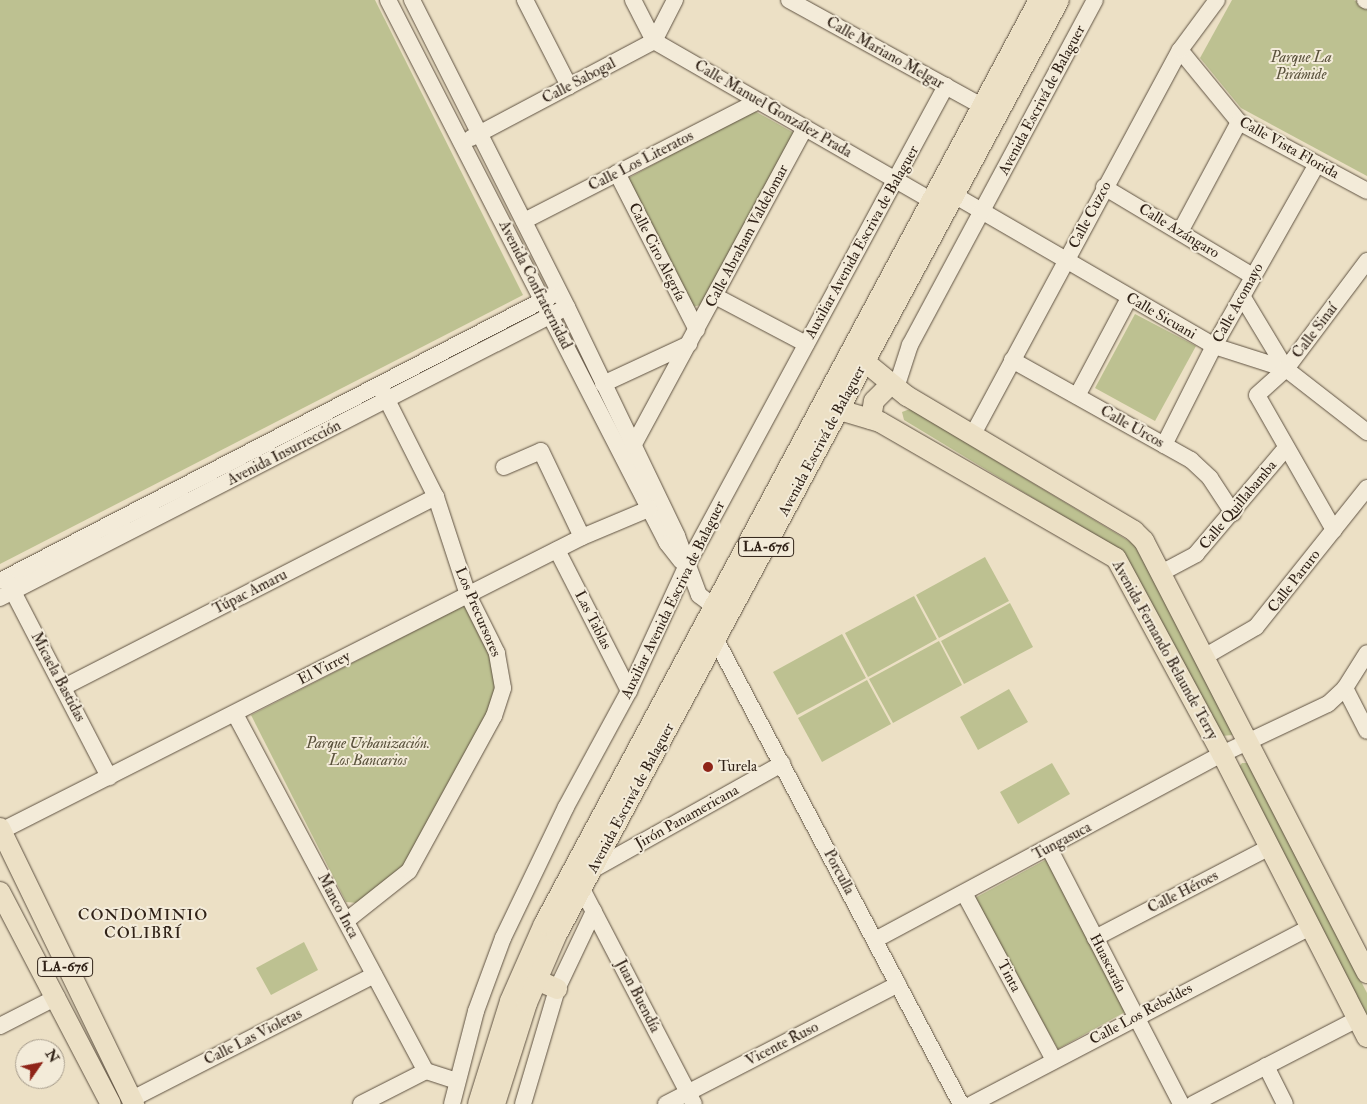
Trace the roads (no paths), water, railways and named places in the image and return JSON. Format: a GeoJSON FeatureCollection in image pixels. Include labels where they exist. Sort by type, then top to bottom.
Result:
{"type":"FeatureCollection","features":[{"type":"Feature","properties":{"kind":"main road","name":"Avenida Escrivá de Balaguer"},"geometry":{"type":"LineString","coordinates":[[478,1104],[510,1001],[544,924],[715,608],[858,355],[932,201],[1039,0]]}},
{"type":"Feature","properties":{"kind":"main road","name":"Avenida Escrivá de Balaguer"},"geometry":{"type":"LineString","coordinates":[[858,355],[954,195],[1059,0]]}},
{"type":"Feature","properties":{"kind":"main road","name":"Avenida Fernando Belaunde Terry"},"geometry":{"type":"LineString","coordinates":[[858,355],[894,386],[972,436],[1134,531],[1161,573],[1367,973]]}},
{"type":"Feature","properties":{"kind":"main road"},"geometry":{"type":"LineString","coordinates":[[871,419],[874,401],[894,386]]}},
{"type":"Feature","properties":{"kind":"main road","name":"Avenida Escrivá de Balaguer"},"geometry":{"type":"LineString","coordinates":[[495,1104],[537,980],[592,870],[716,640],[830,407]]}},
{"type":"Feature","properties":{"kind":"main road","name":"Avenida Fernando Belaunde Terry"},"geometry":{"type":"LineString","coordinates":[[830,407],[871,419],[1116,558],[1222,754],[1367,1037]]}},
{"type":"Feature","properties":{"kind":"main road","name":"LA-676"},"geometry":{"type":"LineString","coordinates":[[1,830],[133,1102]]}},
{"type":"Feature","properties":{"kind":"main road","name":"LA-676"},"geometry":{"type":"LineString","coordinates":[[0,892],[111,1104]]}},
{"type":"Feature","properties":{"kind":"main road"},"geometry":{"type":"LineString","coordinates":[[537,980],[558,989]]}},
{"type":"Feature","properties":{"kind":"street","name":"Avenida Confraternidad"},"geometry":{"type":"LineString","coordinates":[[388,0],[649,509],[686,567],[699,595],[715,608]]}},
{"type":"Feature","properties":{"kind":"street","name":"Avenida Confraternidad"},"geometry":{"type":"LineString","coordinates":[[412,0],[560,292],[677,536],[686,567]]}},
{"type":"Feature","properties":{"kind":"street"},"geometry":{"type":"LineString","coordinates":[[524,0],[569,86]]}},
{"type":"Feature","properties":{"kind":"street"},"geometry":{"type":"LineString","coordinates":[[633,0],[654,41]]}},
{"type":"Feature","properties":{"kind":"street"},"geometry":{"type":"LineString","coordinates":[[654,41],[675,0]]}},
{"type":"Feature","properties":{"kind":"street","name":"Calle Mariano Melgar"},"geometry":{"type":"LineString","coordinates":[[788,0],[982,106]]}},
{"type":"Feature","properties":{"kind":"street","name":"Avenida Escrivá de Balaguer"},"geometry":{"type":"LineString","coordinates":[[894,386],[901,364],[1095,0]]}},
{"type":"Feature","properties":{"kind":"street","name":"Calle Cuzco"},"geometry":{"type":"LineString","coordinates":[[972,436],[1104,187],[1180,50],[1217,0]]}},
{"type":"Feature","properties":{"kind":"street","name":"Calle Sabogal"},"geometry":{"type":"LineString","coordinates":[[462,143],[654,41]]}},
{"type":"Feature","properties":{"kind":"street","name":"Calle Manuel González Prada"},"geometry":{"type":"LineString","coordinates":[[654,41],[932,201]]}},
{"type":"Feature","properties":{"kind":"street","name":"Calle Vista Florida"},"geometry":{"type":"LineString","coordinates":[[1180,50],[1239,122],[1367,191]]}},
{"type":"Feature","properties":{"kind":"street","name":"Auxiliar Avenida Escriva de Balaguer"},"geometry":{"type":"LineString","coordinates":[[452,1104],[456,1081],[503,938],[566,807],[629,691],[686,567],[806,344],[898,181],[946,86]]}},
{"type":"Feature","properties":{"kind":"street","name":"Calle Los Literatos"},"geometry":{"type":"LineString","coordinates":[[524,221],[758,101]]}},
{"type":"Feature","properties":{"kind":"street"},"geometry":{"type":"LineString","coordinates":[[1180,232],[1239,122]]}},
{"type":"Feature","properties":{"kind":"street","name":"Calle Abraham Valdelomar"},"geometry":{"type":"LineString","coordinates":[[634,446],[805,128]]}},
{"type":"Feature","properties":{"kind":"street","name":"Calle Acomayo"},"geometry":{"type":"LineString","coordinates":[[1164,445],[1214,346],[1317,164]]}},
{"type":"Feature","properties":{"kind":"street","name":"Calle Ciro Alegría"},"geometry":{"type":"LineString","coordinates":[[617,173],[697,330]]}},
{"type":"Feature","properties":{"kind":"street","name":"Calle Azángaro"},"geometry":{"type":"LineString","coordinates":[[1104,187],[1253,276]]}},
{"type":"Feature","properties":{"kind":"street","name":"Calle Sicuani"},"geometry":{"type":"LineString","coordinates":[[954,195],[1214,346],[1286,369],[1367,432]]}},
{"type":"Feature","properties":{"kind":"street","name":"Calle Sinaí"},"geometry":{"type":"LineString","coordinates":[[1286,448],[1257,395],[1286,369],[1367,262]]}},
{"type":"Feature","properties":{"kind":"street","name":"Avenida Insurrección"},"geometry":{"type":"LineString","coordinates":[[384,393],[543,300],[560,292]]}},
{"type":"Feature","properties":{"kind":"street"},"geometry":{"type":"LineString","coordinates":[[715,296],[806,344]]}},
{"type":"Feature","properties":{"kind":"street"},"geometry":{"type":"LineString","coordinates":[[1242,296],[1286,369]]}},
{"type":"Feature","properties":{"kind":"street"},"geometry":{"type":"LineString","coordinates":[[1077,396],[1130,298]]}},
{"type":"Feature","properties":{"kind":"street","name":"Avenida Insurrección"},"geometry":{"type":"LineString","coordinates":[[5,587],[384,393],[567,307]]}},
{"type":"Feature","properties":{"kind":"street"},"geometry":{"type":"LineString","coordinates":[[603,384],[689,344]]}},
{"type":"Feature","properties":{"kind":"street","name":"Calle Urcos"},"geometry":{"type":"LineString","coordinates":[[1012,360],[1200,467],[1233,513]]}},
{"type":"Feature","properties":{"kind":"street","name":"Los Precursores"},"geometry":{"type":"LineString","coordinates":[[346,921],[408,871],[500,702],[503,688],[497,653],[468,595],[436,497],[384,393]]}},
{"type":"Feature","properties":{"kind":"street"},"geometry":{"type":"LineString","coordinates":[[1286,448],[1334,530]]}},
{"type":"Feature","properties":{"kind":"street","name":"Calle Quillabamba"},"geometry":{"type":"LineString","coordinates":[[1161,573],[1196,554],[1233,513],[1286,448]]}},
{"type":"Feature","properties":{"kind":"street"},"geometry":{"type":"LineString","coordinates":[[504,467],[541,451],[582,536]]}},
{"type":"Feature","properties":{"kind":"street","name":"Calle Paruro"},"geometry":{"type":"LineString","coordinates":[[1204,657],[1256,627],[1367,488]]}},
{"type":"Feature","properties":{"kind":"street","name":"Túpac Amaru"},"geometry":{"type":"LineString","coordinates":[[64,687],[436,497]]}},
{"type":"Feature","properties":{"kind":"street","name":"El Virrey"},"geometry":{"type":"LineString","coordinates":[[1,830],[236,714],[582,536],[649,509]]}},
{"type":"Feature","properties":{"kind":"street","name":"Las Tablas"},"geometry":{"type":"LineString","coordinates":[[557,550],[629,691]]}},
{"type":"Feature","properties":{"kind":"street","name":"Micaela Bastidas"},"geometry":{"type":"LineString","coordinates":[[5,587],[64,687],[109,777]]}},
{"type":"Feature","properties":{"kind":"street","name":"Porculla"},"geometry":{"type":"LineString","coordinates":[[716,640],[961,1104]]}},
{"type":"Feature","properties":{"kind":"street","name":"Tungasuca"},"geometry":{"type":"LineString","coordinates":[[874,940],[1222,754],[1328,704],[1345,688],[1367,653]]}},
{"type":"Feature","properties":{"kind":"street"},"geometry":{"type":"LineString","coordinates":[[1345,688],[1367,731]]}},
{"type":"Feature","properties":{"kind":"street","name":"Manco Inca"},"geometry":{"type":"LineString","coordinates":[[236,714],[426,1071]]}},
{"type":"Feature","properties":{"kind":"street","name":"Jirón Panamericana"},"geometry":{"type":"LineString","coordinates":[[592,870],[782,764]]}},
{"type":"Feature","properties":{"kind":"street","name":"Calle Héroes"},"geometry":{"type":"LineString","coordinates":[[1095,938],[1270,847]]}},
{"type":"Feature","properties":{"kind":"street","name":"Huascarán"},"geometry":{"type":"LineString","coordinates":[[1049,848],[1181,1104]]}},
{"type":"Feature","properties":{"kind":"street","name":"Juan Buendía"},"geometry":{"type":"LineString","coordinates":[[582,889],[691,1098]]}},
{"type":"Feature","properties":{"kind":"street","name":"Tinta"},"geometry":{"type":"LineString","coordinates":[[964,893],[1054,1060]]}},
{"type":"Feature","properties":{"kind":"street"},"geometry":{"type":"LineString","coordinates":[[523,1104],[558,989],[594,911]]}},
{"type":"Feature","properties":{"kind":"street","name":"Calle Los Rebeldes"},"geometry":{"type":"LineString","coordinates":[[972,1104],[1135,1016],[1311,927]]}},
{"type":"Feature","properties":{"kind":"street","name":"Calle Las Violetas"},"geometry":{"type":"LineString","coordinates":[[133,1102],[374,975]]}},
{"type":"Feature","properties":{"kind":"street","name":"Vicente Ruso"},"geometry":{"type":"LineString","coordinates":[[666,1104],[691,1098],[898,984]]}},
{"type":"Feature","properties":{"kind":"street"},"geometry":{"type":"LineString","coordinates":[[0,1026],[57,998]]}},
{"type":"Feature","properties":{"kind":"street"},"geometry":{"type":"LineString","coordinates":[[1193,1104],[1358,1019]]}},
{"type":"Feature","properties":{"kind":"street"},"geometry":{"type":"LineString","coordinates":[[1266,1066],[1285,1104]]}},
{"type":"Feature","properties":{"kind":"street"},"geometry":{"type":"LineString","coordinates":[[361,1104],[426,1071],[456,1081]]}},
{"type":"Feature","properties":{"kind":"place","name":"Turela"},"geometry":{"type":"Point","coordinates":[708,767]}},
{"type":"Feature","properties":{"kind":"district","name":"CONDOMINIO COLIBRÍ"},"geometry":{"type":"Point","coordinates":[143,924]}},
{"type":"Feature","properties":{"kind":"park label","name":"Parque La Pirámide"},"geometry":{"type":"Point","coordinates":[1301,66]}},
{"type":"Feature","properties":{"kind":"park label","name":"Parque Urbanización. Los Bancarios"},"geometry":{"type":"Point","coordinates":[368,752]}}]}
